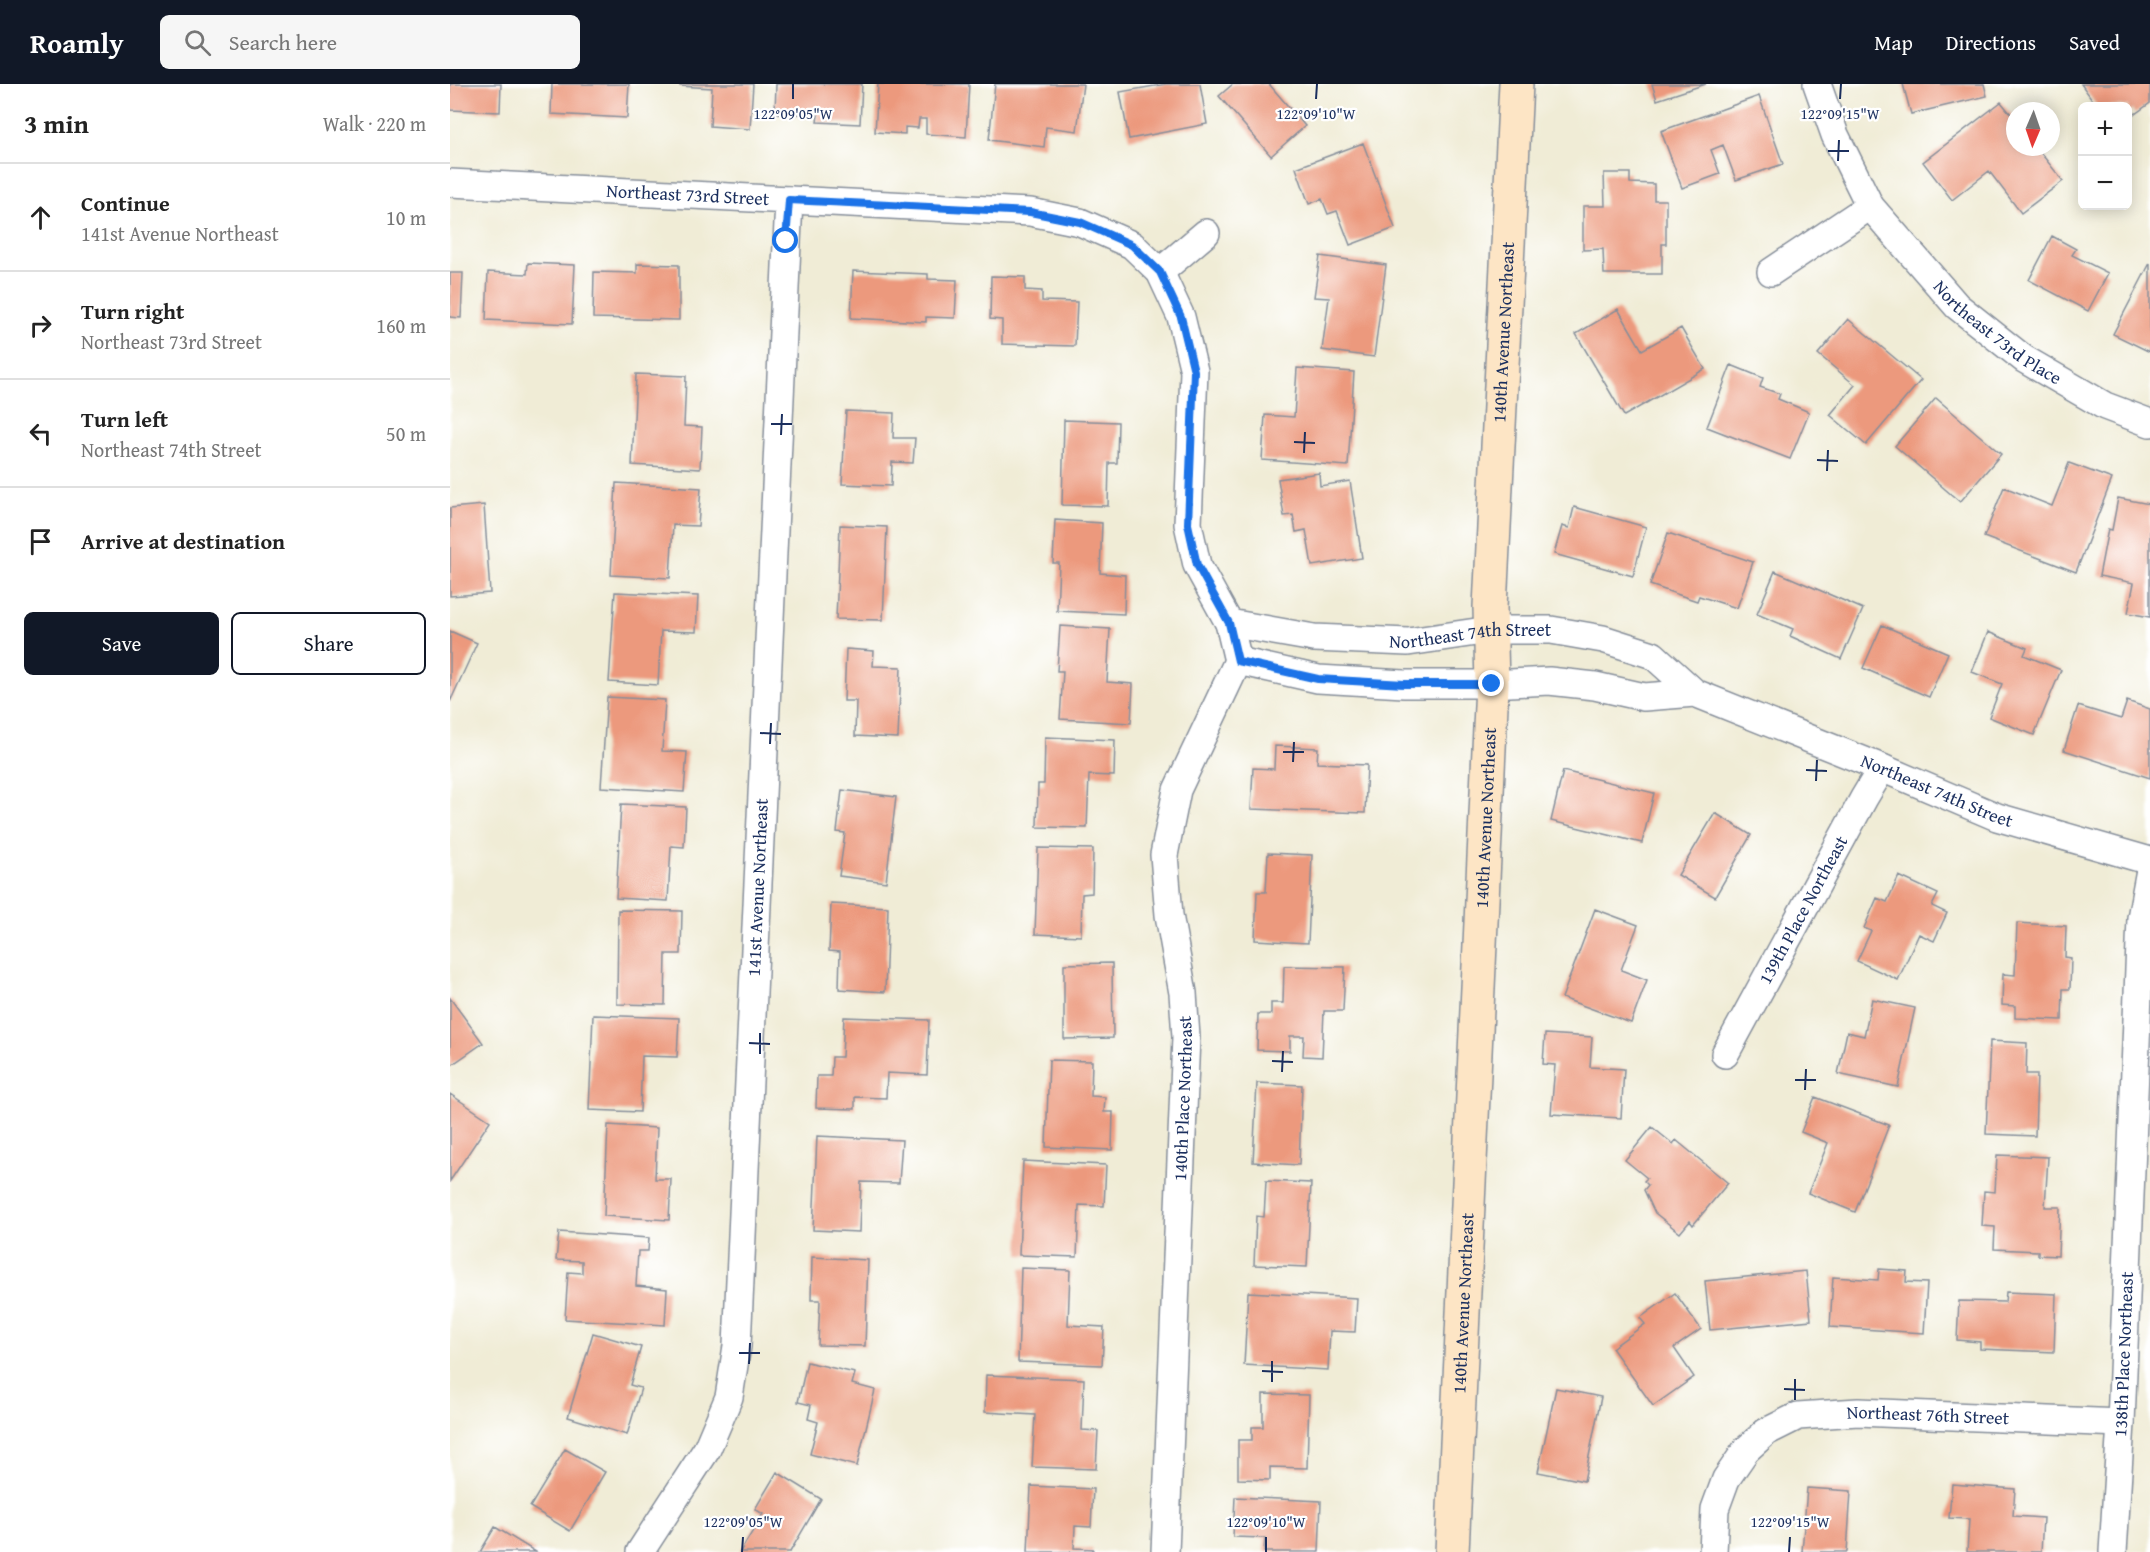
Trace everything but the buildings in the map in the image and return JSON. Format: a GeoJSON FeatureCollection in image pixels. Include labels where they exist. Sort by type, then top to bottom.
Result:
{"type":"FeatureCollection","features":[{"type":"Feature","properties":{"kind":"main road","name":"140th Avenue Northeast"},"geometry":{"type":"LineString","coordinates":[[1452,1552],[1492,684],[1490,630],[1516,84]]}},
{"type":"Feature","properties":{"kind":"street"},"geometry":{"type":"LineString","coordinates":[[1771,273],[1870,206],[1835,135],[1817,84]]}},
{"type":"Feature","properties":{"kind":"street","name":"Northeast 73rd Street"},"geometry":{"type":"LineString","coordinates":[[450,183],[1030,212],[1080,222],[1132,245],[1160,272],[1181,317],[1194,371],[1188,524],[1197,565],[1229,623],[1238,661]]}},
{"type":"Feature","properties":{"kind":"street","name":"141st Avenue Northeast"},"geometry":{"type":"LineString","coordinates":[[640,1552],[707,1449],[729,1397],[737,1346],[789,200]]}},
{"type":"Feature","properties":{"kind":"street","name":"Northeast 73rd Place"},"geometry":{"type":"LineString","coordinates":[[1870,206],[1957,306],[2024,359],[2104,406],[2150,423]]}},
{"type":"Feature","properties":{"kind":"street"},"geometry":{"type":"LineString","coordinates":[[1160,272],[1206,233]]}},
{"type":"Feature","properties":{"kind":"street","name":"Northeast 74th Street"},"geometry":{"type":"LineString","coordinates":[[1229,623],[1314,638],[1408,642],[1490,630],[1551,630],[1603,639],[1653,655],[1695,693],[1997,817],[2150,861]]}},
{"type":"Feature","properties":{"kind":"street","name":"Northeast 74th Street"},"geometry":{"type":"LineString","coordinates":[[1238,661],[1318,679],[1404,684],[1492,684],[1549,681],[1595,686],[1644,697],[1695,693]]}},
{"type":"Feature","properties":{"kind":"street","name":"140th Place Northeast"},"geometry":{"type":"LineString","coordinates":[[1165,1552],[1186,1037],[1183,993],[1168,915],[1164,855],[1177,790],[1238,661]]}},
{"type":"Feature","properties":{"kind":"street","name":"139th Place Northeast"},"geometry":{"type":"LineString","coordinates":[[1725,1054],[1882,768]]}},
{"type":"Feature","properties":{"kind":"street","name":"138th Place Northeast"},"geometry":{"type":"LineString","coordinates":[[2113,1552],[2121,1423],[2138,1288],[2141,918],[2150,870]]}},
{"type":"Feature","properties":{"kind":"street","name":"Northeast 76th Street"},"geometry":{"type":"LineString","coordinates":[[1713,1552],[1715,1509],[1726,1479],[1746,1450],[1766,1432],[1797,1416],[1858,1412],[2121,1423]]}},
{"type":"Feature","properties":{"kind":"route"},"geometry":{"type":"LineString","coordinates":[[786,241],[789,200],[1030,212],[1080,222],[1132,245],[1160,272],[1181,317],[1194,371],[1188,524],[1197,565],[1229,623],[1238,661],[1318,679],[1404,684],[1492,684]]}}]}
